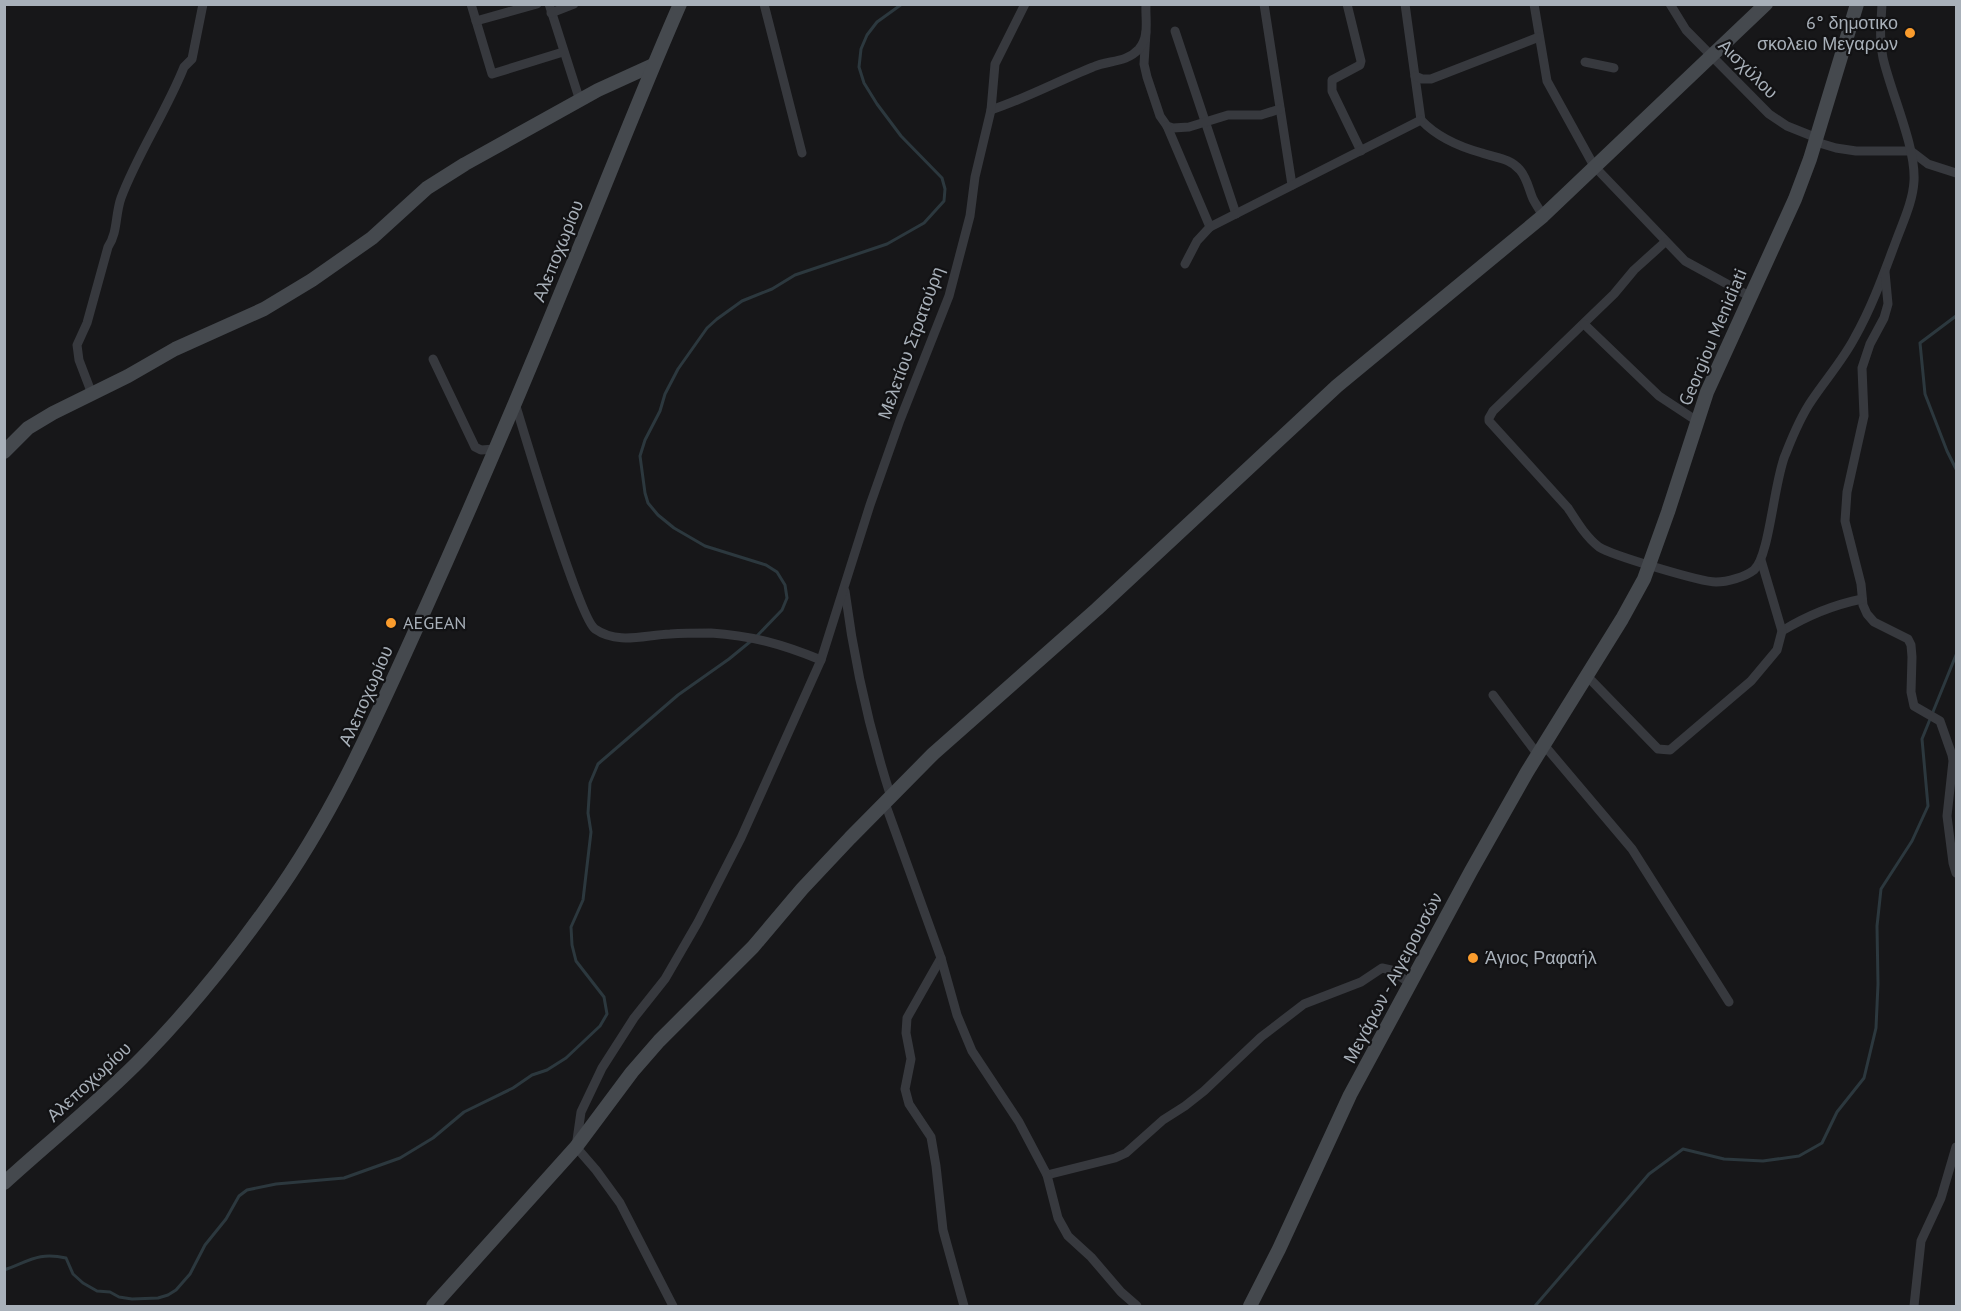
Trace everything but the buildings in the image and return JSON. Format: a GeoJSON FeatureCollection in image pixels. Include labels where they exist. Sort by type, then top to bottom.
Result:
{"type":"FeatureCollection","features":[{"type":"Feature","properties":{"kind":"main road","name":"Αλεποχωρίου"},"geometry":{"type":"LineString","coordinates":[[4,1183],[143,1057],[229,959],[297,864],[320,827],[356,761],[437,584],[515,403],[680,4]]}},
{"type":"Feature","properties":{"kind":"main road"},"geometry":{"type":"LineString","coordinates":[[432,1306],[576,1147],[632,1072],[659,1041],[753,947],[802,889],[933,754],[1097,609],[1337,386],[1543,216],[1766,4]]}},
{"type":"Feature","properties":{"kind":"main road","name":"Georgiou Menidiati"},"geometry":{"type":"LineString","coordinates":[[1587,676],[1644,579],[1707,392],[1795,199],[1817,140],[1857,4]]}},
{"type":"Feature","properties":{"kind":"main road"},"geometry":{"type":"LineString","coordinates":[[4,452],[28,428],[175,349],[255,313],[288,295],[360,246],[440,179],[507,139],[617,80],[653,65]]}},
{"type":"Feature","properties":{"kind":"main road","name":"Μεγάρων - Αιγειρουσών"},"geometry":{"type":"LineString","coordinates":[[1250,1306],[1279,1249],[1336,1124],[1471,871],[1587,676]]}},
{"type":"Feature","properties":{"kind":"street"},"geometry":{"type":"LineString","coordinates":[[92,394],[79,360],[77,345],[87,323],[108,247],[113,238],[121,199],[184,67],[192,59],[203,4]]}},
{"type":"Feature","properties":{"kind":"street"},"geometry":{"type":"LineString","coordinates":[[471,4],[492,74],[563,52]]}},
{"type":"Feature","properties":{"kind":"street"},"geometry":{"type":"LineString","coordinates":[[476,21],[537,4]]}},
{"type":"Feature","properties":{"kind":"street"},"geometry":{"type":"LineString","coordinates":[[574,4],[550,9],[580,101]]}},
{"type":"Feature","properties":{"kind":"street"},"geometry":{"type":"LineString","coordinates":[[764,4],[802,153]]}},
{"type":"Feature","properties":{"kind":"street","name":"Μελετίου Στρατούρη"},"geometry":{"type":"LineString","coordinates":[[576,1147],[581,1112],[602,1068],[622,1034],[664,979],[698,922],[741,838],[821,660],[900,420],[949,296],[970,216],[975,177],[991,110],[995,64],[1025,4]]}},
{"type":"Feature","properties":{"kind":"street"},"geometry":{"type":"LineString","coordinates":[[1146,4],[1144,63],[1147,77],[1160,116],[1167,126],[1210,227]]}},
{"type":"Feature","properties":{"kind":"street"},"geometry":{"type":"LineString","coordinates":[[1264,4],[1292,185]]}},
{"type":"Feature","properties":{"kind":"street"},"geometry":{"type":"LineString","coordinates":[[1347,4],[1360,65],[1337,76],[1332,80],[1331,85],[1361,151]]}},
{"type":"Feature","properties":{"kind":"street"},"geometry":{"type":"LineString","coordinates":[[1405,4],[1421,120],[1434,132],[1455,143],[1481,153],[1504,158],[1516,166],[1522,171],[1534,202],[1543,216]]}},
{"type":"Feature","properties":{"kind":"street"},"geometry":{"type":"LineString","coordinates":[[1534,4],[1547,81],[1594,166],[1685,261],[1697,270],[1749,296]]}},
{"type":"Feature","properties":{"kind":"street","name":"Αισχύλου"},"geometry":{"type":"LineString","coordinates":[[1670,4],[1686,30],[1779,122],[1836,148],[1856,151],[1911,151]]}},
{"type":"Feature","properties":{"kind":"street"},"geometry":{"type":"LineString","coordinates":[[1665,242],[1634,270],[1584,324],[1492,411],[1489,422],[1568,508],[1578,525],[1598,546],[1622,557],[1707,581],[1724,581],[1748,573],[1761,560],[1782,462],[1811,401],[1832,374],[1856,336],[1885,272],[1912,198],[1915,180],[1911,151],[1882,57],[1880,39],[1882,4]]}},
{"type":"Feature","properties":{"kind":"street"},"geometry":{"type":"LineString","coordinates":[[1174,31],[1236,214]]}},
{"type":"Feature","properties":{"kind":"street"},"geometry":{"type":"LineString","coordinates":[[991,110],[1024,99],[1094,66],[1124,60],[1139,49],[1146,32]]}},
{"type":"Feature","properties":{"kind":"street"},"geometry":{"type":"LineString","coordinates":[[1415,76],[1431,80],[1539,37]]}},
{"type":"Feature","properties":{"kind":"street"},"geometry":{"type":"LineString","coordinates":[[1585,62],[1614,68]]}},
{"type":"Feature","properties":{"kind":"street"},"geometry":{"type":"LineString","coordinates":[[1167,126],[1189,127],[1228,115],[1261,115],[1280,109]]}},
{"type":"Feature","properties":{"kind":"street"},"geometry":{"type":"LineString","coordinates":[[1185,264],[1197,241],[1210,227],[1421,120]]}},
{"type":"Feature","properties":{"kind":"street"},"geometry":{"type":"LineString","coordinates":[[1911,151],[1928,164],[1956,173]]}},
{"type":"Feature","properties":{"kind":"street"},"geometry":{"type":"LineString","coordinates":[[1885,272],[1888,304],[1862,368],[1864,416],[1852,465],[1845,506],[1845,521],[1867,614],[1874,622],[1908,639],[1912,649],[1911,692],[1914,706],[1940,721],[1943,727],[1953,761],[1947,816],[1956,873]]}},
{"type":"Feature","properties":{"kind":"street"},"geometry":{"type":"LineString","coordinates":[[1584,324],[1659,396],[1697,421]]}},
{"type":"Feature","properties":{"kind":"street"},"geometry":{"type":"LineString","coordinates":[[433,359],[475,447],[482,450],[495,449]]}},
{"type":"Feature","properties":{"kind":"street"},"geometry":{"type":"LineString","coordinates":[[515,403],[573,582],[587,620],[592,627],[620,639],[690,633],[744,636],[792,648],[821,660]]}},
{"type":"Feature","properties":{"kind":"street"},"geometry":{"type":"LineString","coordinates":[[1587,676],[1658,749],[1670,750],[1758,674],[1777,650],[1782,631],[1761,560]]}},
{"type":"Feature","properties":{"kind":"street"},"geometry":{"type":"LineString","coordinates":[[845,588],[859,676],[888,800],[941,958],[957,1015],[972,1051],[1019,1122],[1047,1175],[1058,1218],[1068,1236],[1097,1262],[1121,1292],[1137,1306]]}},
{"type":"Feature","properties":{"kind":"street"},"geometry":{"type":"LineString","coordinates":[[1782,631],[1805,616],[1862,599]]}},
{"type":"Feature","properties":{"kind":"street"},"geometry":{"type":"LineString","coordinates":[[1493,695],[1632,849],[1728,1002]]}},
{"type":"Feature","properties":{"kind":"street"},"geometry":{"type":"LineString","coordinates":[[941,958],[907,1018],[906,1033],[910,1059],[905,1089],[909,1104],[931,1137],[943,1230],[964,1306]]}},
{"type":"Feature","properties":{"kind":"street"},"geometry":{"type":"LineString","coordinates":[[1047,1175],[1126,1153],[1163,1120],[1204,1091],[1261,1037],[1311,1000],[1361,982],[1382,968],[1391,970],[1411,984]]}},
{"type":"Feature","properties":{"kind":"street"},"geometry":{"type":"LineString","coordinates":[[576,1147],[620,1203],[673,1306]]}},
{"type":"Feature","properties":{"kind":"street"},"geometry":{"type":"LineString","coordinates":[[1914,1306],[1921,1241],[1941,1198],[1956,1147]]}},
{"type":"Feature","properties":{"kind":"waterway"},"geometry":{"type":"LineString","coordinates":[[756,637],[782,610],[787,598],[785,585],[777,572],[766,565],[705,546],[674,528],[658,515],[648,503],[640,456],[665,394],[678,369],[707,328],[717,319],[742,301],[772,289],[795,275],[887,244],[924,223],[944,201],[945,189],[942,178],[901,136],[877,104],[864,83],[859,67],[861,49],[867,35],[877,22],[902,4]]}},
{"type":"Feature","properties":{"kind":"waterway"},"geometry":{"type":"LineString","coordinates":[[1956,316],[1920,343],[1925,394],[1956,469]]}},
{"type":"Feature","properties":{"kind":"waterway"},"geometry":{"type":"LineString","coordinates":[[4,1270],[34,1258],[56,1256],[66,1258],[73,1274],[97,1291],[110,1292],[119,1297],[132,1299],[158,1298],[168,1295],[176,1290],[190,1274],[205,1245],[226,1219],[239,1196],[247,1190],[276,1184],[344,1178],[400,1158],[433,1138],[464,1112],[566,1058],[600,1026],[607,1014],[604,997],[576,961],[571,927],[583,900],[591,832],[588,813],[590,783],[598,764],[678,695],[751,641]]}},
{"type":"Feature","properties":{"kind":"waterway"},"geometry":{"type":"LineString","coordinates":[[1535,1306],[1649,1174],[1683,1149],[1724,1159],[1763,1161],[1799,1156],[1822,1143],[1837,1112],[1864,1078],[1876,1028],[1877,926],[1881,889],[1912,841],[1928,806],[1922,739],[1956,655]]}},
{"type":"Feature","properties":{"kind":"place","name":"6° δημοτικο σκολειο Μεγαρων"},"geometry":{"type":"Point","coordinates":[1910,33]}},
{"type":"Feature","properties":{"kind":"place","name":"AEGEAN"},"geometry":{"type":"Point","coordinates":[391,623]}},
{"type":"Feature","properties":{"kind":"place","name":"Άγιος Ραφαήλ"},"geometry":{"type":"Point","coordinates":[1473,958]}}]}
